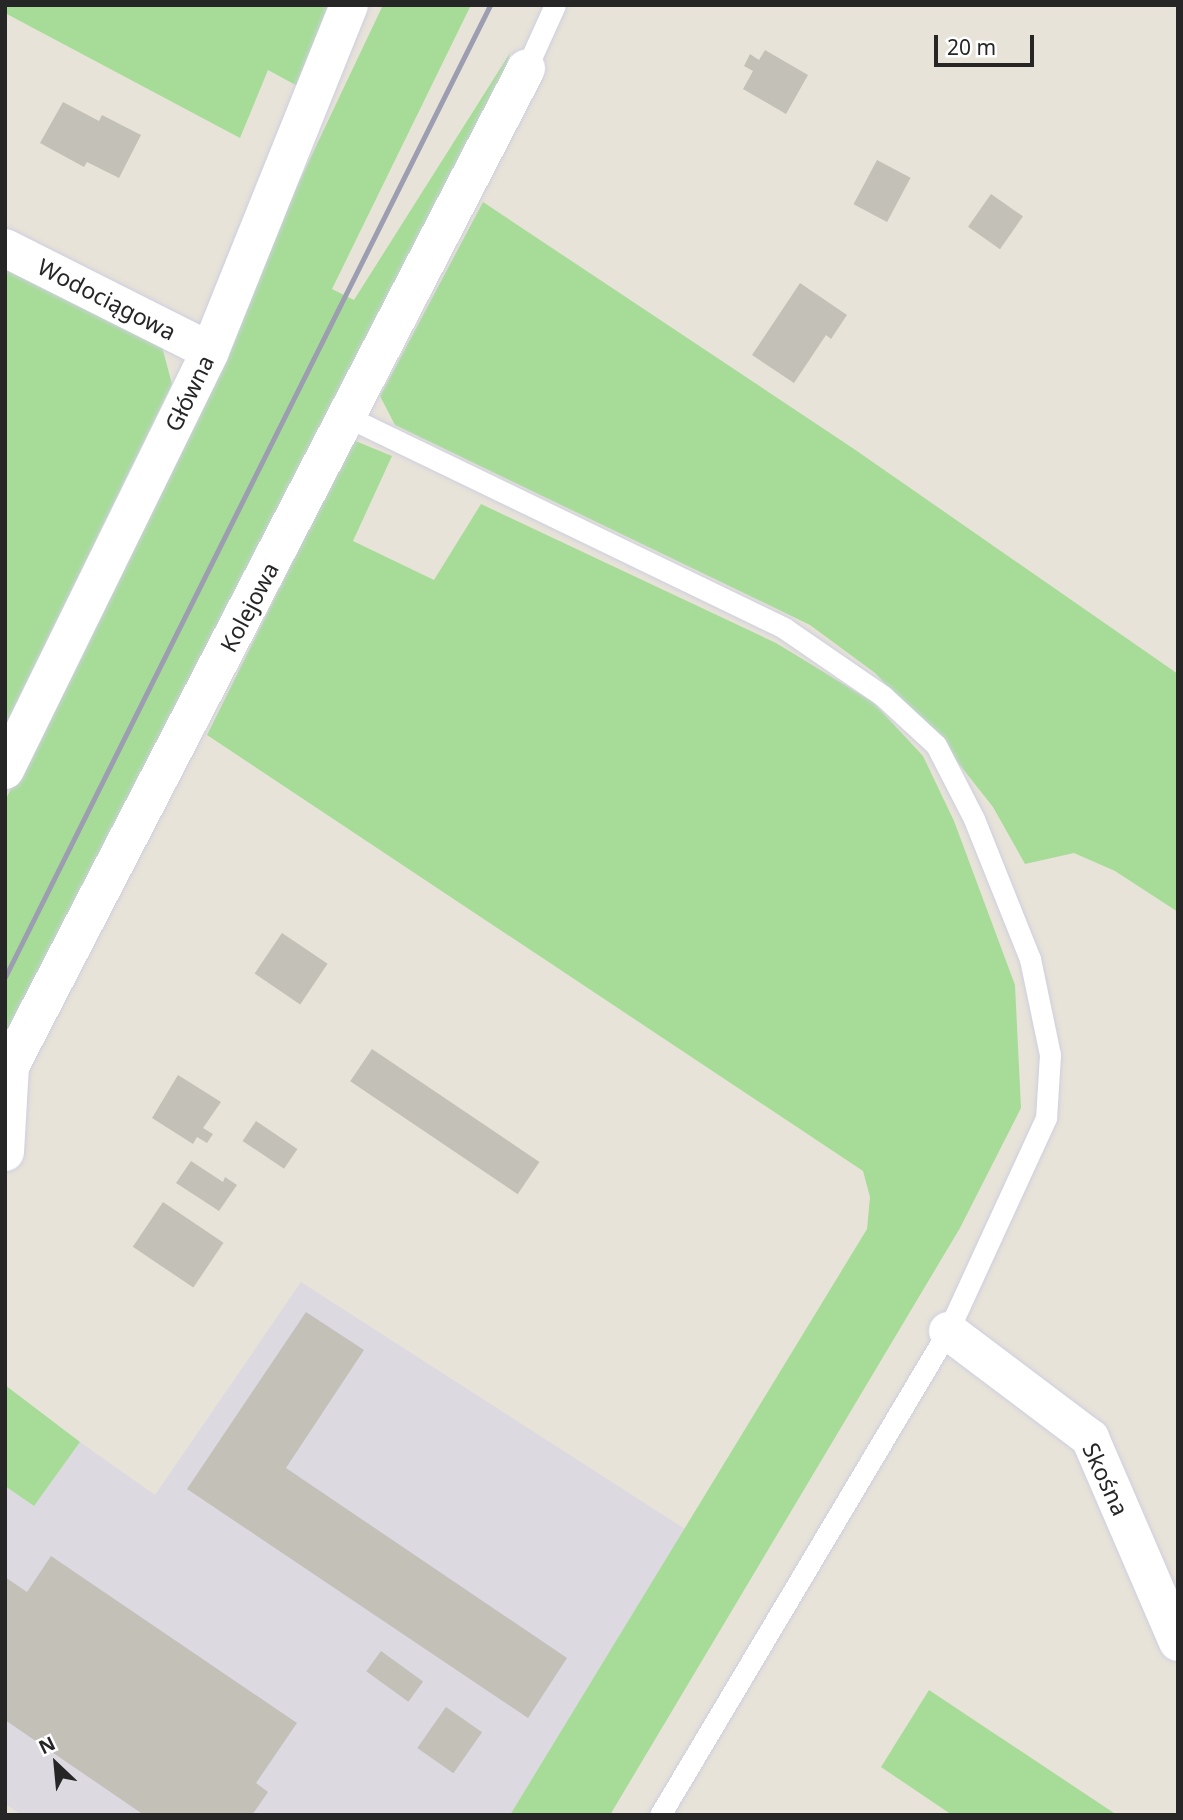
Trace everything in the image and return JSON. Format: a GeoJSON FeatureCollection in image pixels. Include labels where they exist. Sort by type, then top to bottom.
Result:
{"type":"FeatureCollection","features":[{"type":"Feature","properties":{"kind":"street","name":"Główna"},"geometry":{"type":"LineString","coordinates":[[5,769],[209,351],[349,5]]}},
{"type":"Feature","properties":{"kind":"street","name":"Kolejowa"},"geometry":{"type":"LineString","coordinates":[[5,1152],[10,1066],[526,69]]}},
{"type":"Feature","properties":{"kind":"street","name":"Wodociągowa"},"geometry":{"type":"LineString","coordinates":[[5,248],[209,351]]}},
{"type":"Feature","properties":{"kind":"street","name":"Skośna"},"geometry":{"type":"LineString","coordinates":[[948,1331],[1090,1438],[1178,1642]]}},
{"type":"Feature","properties":{"kind":"lane"},"geometry":{"type":"LineString","coordinates":[[526,69],[555,5]]}},
{"type":"Feature","properties":{"kind":"lane"},"geometry":{"type":"LineString","coordinates":[[348,417],[784,628],[883,696],[936,745],[974,820],[1030,959],[1050,1055],[1046,1118],[948,1331],[660,1815]]}},
{"type":"Feature","properties":{"kind":"shaded area"},"geometry":{"type":"Polygon","coordinates":[[[301,1282],[685,1529],[510,1815],[22,1815],[5,1804],[5,1486],[34,1506],[80,1442],[155,1495],[301,1282]]]}},
{"type":"Feature","properties":{"kind":"green space"},"geometry":{"type":"Polygon","coordinates":[[[5,5],[334,5],[303,89],[268,70],[240,138],[5,13],[5,5]]]}},
{"type":"Feature","properties":{"kind":"green space"},"geometry":{"type":"Polygon","coordinates":[[[383,5],[471,5],[332,289],[354,300],[510,53],[497,104],[5,1056],[5,801],[383,5]]]}},
{"type":"Feature","properties":{"kind":"green space"},"geometry":{"type":"Polygon","coordinates":[[[483,202],[854,449],[1178,674],[1178,912],[1115,871],[1074,853],[1025,864],[993,807],[944,745],[875,673],[810,625],[395,425],[380,396],[483,202]]]}},
{"type":"Feature","properties":{"kind":"green space"},"geometry":{"type":"Polygon","coordinates":[[[5,269],[162,347],[172,384],[5,726],[5,269]]]}},
{"type":"Feature","properties":{"kind":"green space"},"geometry":{"type":"Polygon","coordinates":[[[353,440],[392,456],[353,541],[434,580],[481,504],[776,643],[873,702],[923,756],[954,821],[1015,985],[1021,1108],[960,1228],[610,1815],[510,1815],[867,1229],[870,1197],[863,1171],[207,735],[353,440]]]}},
{"type":"Feature","properties":{"kind":"green space"},"geometry":{"type":"Polygon","coordinates":[[[5,1385],[80,1442],[34,1506],[5,1486],[5,1385]]]}},
{"type":"Feature","properties":{"kind":"green space"},"geometry":{"type":"Polygon","coordinates":[[[929,1690],[1117,1815],[952,1815],[881,1767],[929,1690]]]}},
{"type":"Feature","properties":{"kind":"building"},"geometry":{"type":"Polygon","coordinates":[[[765,50],[808,75],[786,114],[743,89],[753,71],[744,66],[750,54],[759,60],[765,50]]]}},
{"type":"Feature","properties":{"kind":"building"},"geometry":{"type":"Polygon","coordinates":[[[63,102],[99,121],[102,115],[141,135],[119,178],[87,162],[84,167],[40,143],[63,102]]]}},
{"type":"Feature","properties":{"kind":"building"},"geometry":{"type":"Polygon","coordinates":[[[877,160],[911,178],[887,222],[854,204],[877,160]]]}},
{"type":"Feature","properties":{"kind":"building"},"geometry":{"type":"Polygon","coordinates":[[[991,194],[1023,216],[1000,249],[968,227],[991,194]]]}},
{"type":"Feature","properties":{"kind":"building"},"geometry":{"type":"Polygon","coordinates":[[[800,283],[847,315],[831,339],[826,335],[794,383],[752,355],[800,283]]]}},
{"type":"Feature","properties":{"kind":"building"},"geometry":{"type":"Polygon","coordinates":[[[282,933],[328,964],[300,1004],[255,974],[282,933]]]}},
{"type":"Feature","properties":{"kind":"building"},"geometry":{"type":"Polygon","coordinates":[[[372,1049],[539,1162],[518,1194],[350,1081],[372,1049]]]}},
{"type":"Feature","properties":{"kind":"building"},"geometry":{"type":"Polygon","coordinates":[[[178,1075],[221,1102],[203,1128],[213,1134],[207,1143],[197,1137],[193,1144],[152,1118],[178,1075]]]}},
{"type":"Feature","properties":{"kind":"building"},"geometry":{"type":"Polygon","coordinates":[[[256,1121],[297,1149],[284,1169],[243,1141],[256,1121]]]}},
{"type":"Feature","properties":{"kind":"building"},"geometry":{"type":"Polygon","coordinates":[[[191,1161],[223,1182],[225,1177],[237,1185],[219,1211],[176,1183],[191,1161]]]}},
{"type":"Feature","properties":{"kind":"building"},"geometry":{"type":"Polygon","coordinates":[[[163,1202],[224,1243],[193,1288],[133,1247],[163,1202]]]}},
{"type":"Feature","properties":{"kind":"building"},"geometry":{"type":"Polygon","coordinates":[[[306,1312],[364,1350],[286,1468],[567,1658],[528,1718],[187,1489],[306,1312]]]}},
{"type":"Feature","properties":{"kind":"building"},"geometry":{"type":"Polygon","coordinates":[[[51,1556],[297,1723],[256,1783],[268,1792],[252,1815],[144,1815],[5,1720],[5,1577],[27,1592],[51,1556]]]}},
{"type":"Feature","properties":{"kind":"building"},"geometry":{"type":"Polygon","coordinates":[[[381,1651],[423,1682],[408,1702],[366,1671],[381,1651]]]}},
{"type":"Feature","properties":{"kind":"building"},"geometry":{"type":"Polygon","coordinates":[[[446,1707],[482,1732],[453,1773],[417,1748],[446,1707]]]}},
{"type":"Feature","properties":{"kind":"railway"},"geometry":{"type":"LineString","coordinates":[[5,977],[490,5]]}}]}
